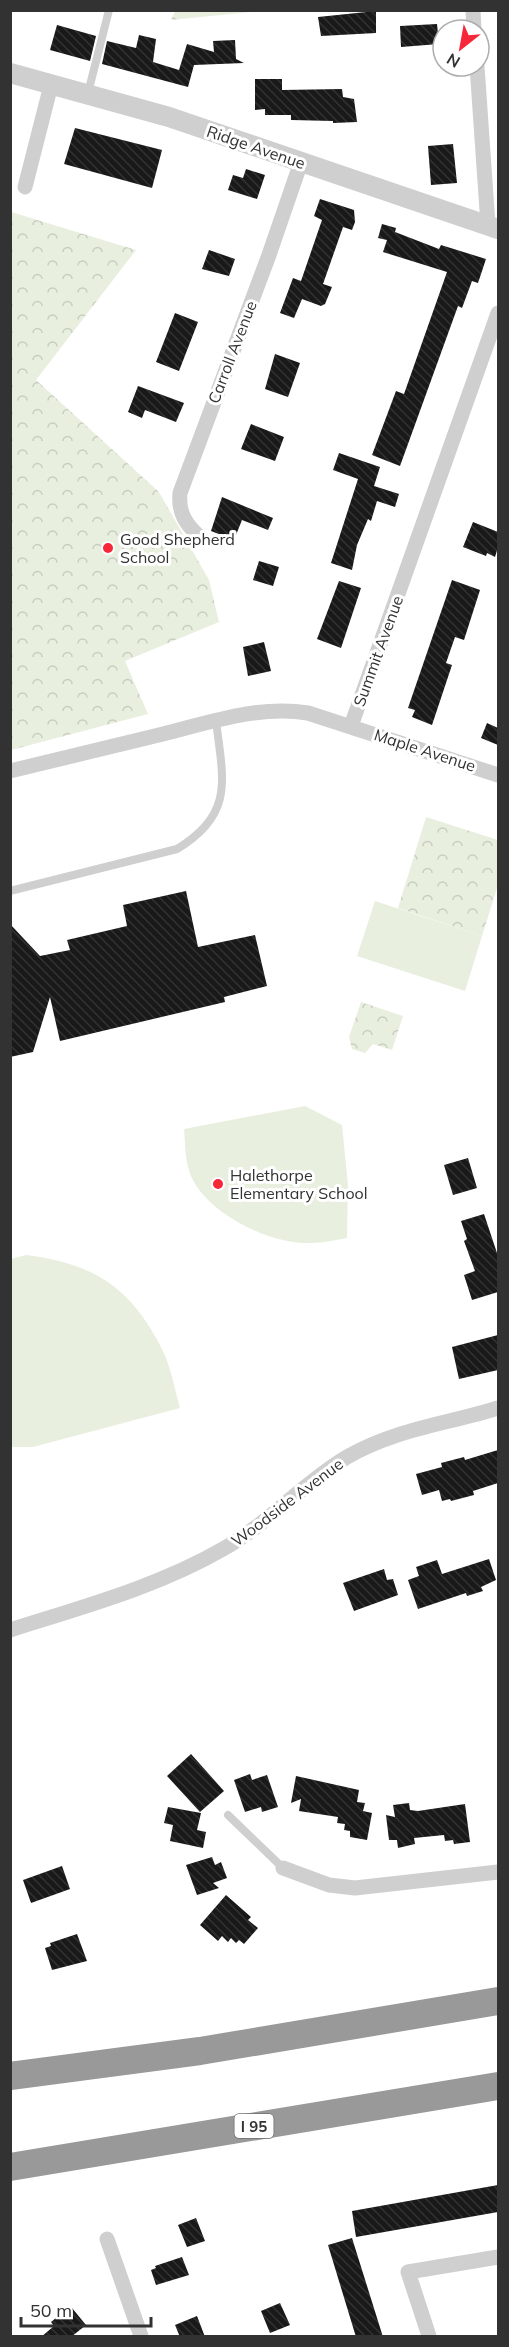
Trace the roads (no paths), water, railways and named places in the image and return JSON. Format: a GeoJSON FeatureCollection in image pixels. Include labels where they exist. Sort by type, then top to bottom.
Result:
{"type":"FeatureCollection","features":[{"type":"Feature","properties":{"kind":"highway"},"geometry":{"type":"LineString","coordinates":[[10,2076],[200,2051],[498,2001]]}},
{"type":"Feature","properties":{"kind":"highway","name":"I 95"},"geometry":{"type":"LineString","coordinates":[[10,2167],[498,2086]]}},
{"type":"Feature","properties":{"kind":"street","name":"Ridge Avenue"},"geometry":{"type":"LineString","coordinates":[[10,73],[169,117],[493,227]]}},
{"type":"Feature","properties":{"kind":"street"},"geometry":{"type":"LineString","coordinates":[[478,78],[493,227]]}},
{"type":"Feature","properties":{"kind":"street"},"geometry":{"type":"LineString","coordinates":[[25,187],[51,85]]}},
{"type":"Feature","properties":{"kind":"street","name":"Carroll Avenue"},"geometry":{"type":"LineString","coordinates":[[201,538],[183,518],[179,506],[180,493],[269,255],[301,162]]}},
{"type":"Feature","properties":{"kind":"street","name":"Summit Avenue"},"geometry":{"type":"LineString","coordinates":[[10,771],[266,710],[287,709],[351,726],[498,313]]}},
{"type":"Feature","properties":{"kind":"street","name":"Maple Avenue"},"geometry":{"type":"LineString","coordinates":[[351,726],[498,775]]}},
{"type":"Feature","properties":{"kind":"street","name":"Woodside Avenue"},"geometry":{"type":"LineString","coordinates":[[10,1630],[154,1583],[192,1566],[253,1531],[322,1475],[377,1442],[412,1429],[498,1408]]}},
{"type":"Feature","properties":{"kind":"street"},"geometry":{"type":"LineString","coordinates":[[283,1868],[319,1882],[355,1888],[498,1872]]}},
{"type":"Feature","properties":{"kind":"street"},"geometry":{"type":"LineString","coordinates":[[107,2239],[141,2337]]}},
{"type":"Feature","properties":{"kind":"street"},"geometry":{"type":"LineString","coordinates":[[429,2337],[408,2272],[498,2257]]}},
{"type":"Feature","properties":{"kind":"lane"},"geometry":{"type":"LineString","coordinates":[[88,95],[109,10]]}},
{"type":"Feature","properties":{"kind":"lane"},"geometry":{"type":"LineString","coordinates":[[10,891],[177,849],[198,836],[208,825],[224,787],[216,721]]}},
{"type":"Feature","properties":{"kind":"lane"},"geometry":{"type":"LineString","coordinates":[[228,1815],[283,1868]]}},
{"type":"Feature","properties":{"kind":"place","name":"Good Shepherd School"},"geometry":{"type":"Point","coordinates":[108,548]}},
{"type":"Feature","properties":{"kind":"place","name":"Halethorpe Elementary School"},"geometry":{"type":"Point","coordinates":[218,1184]}}]}
